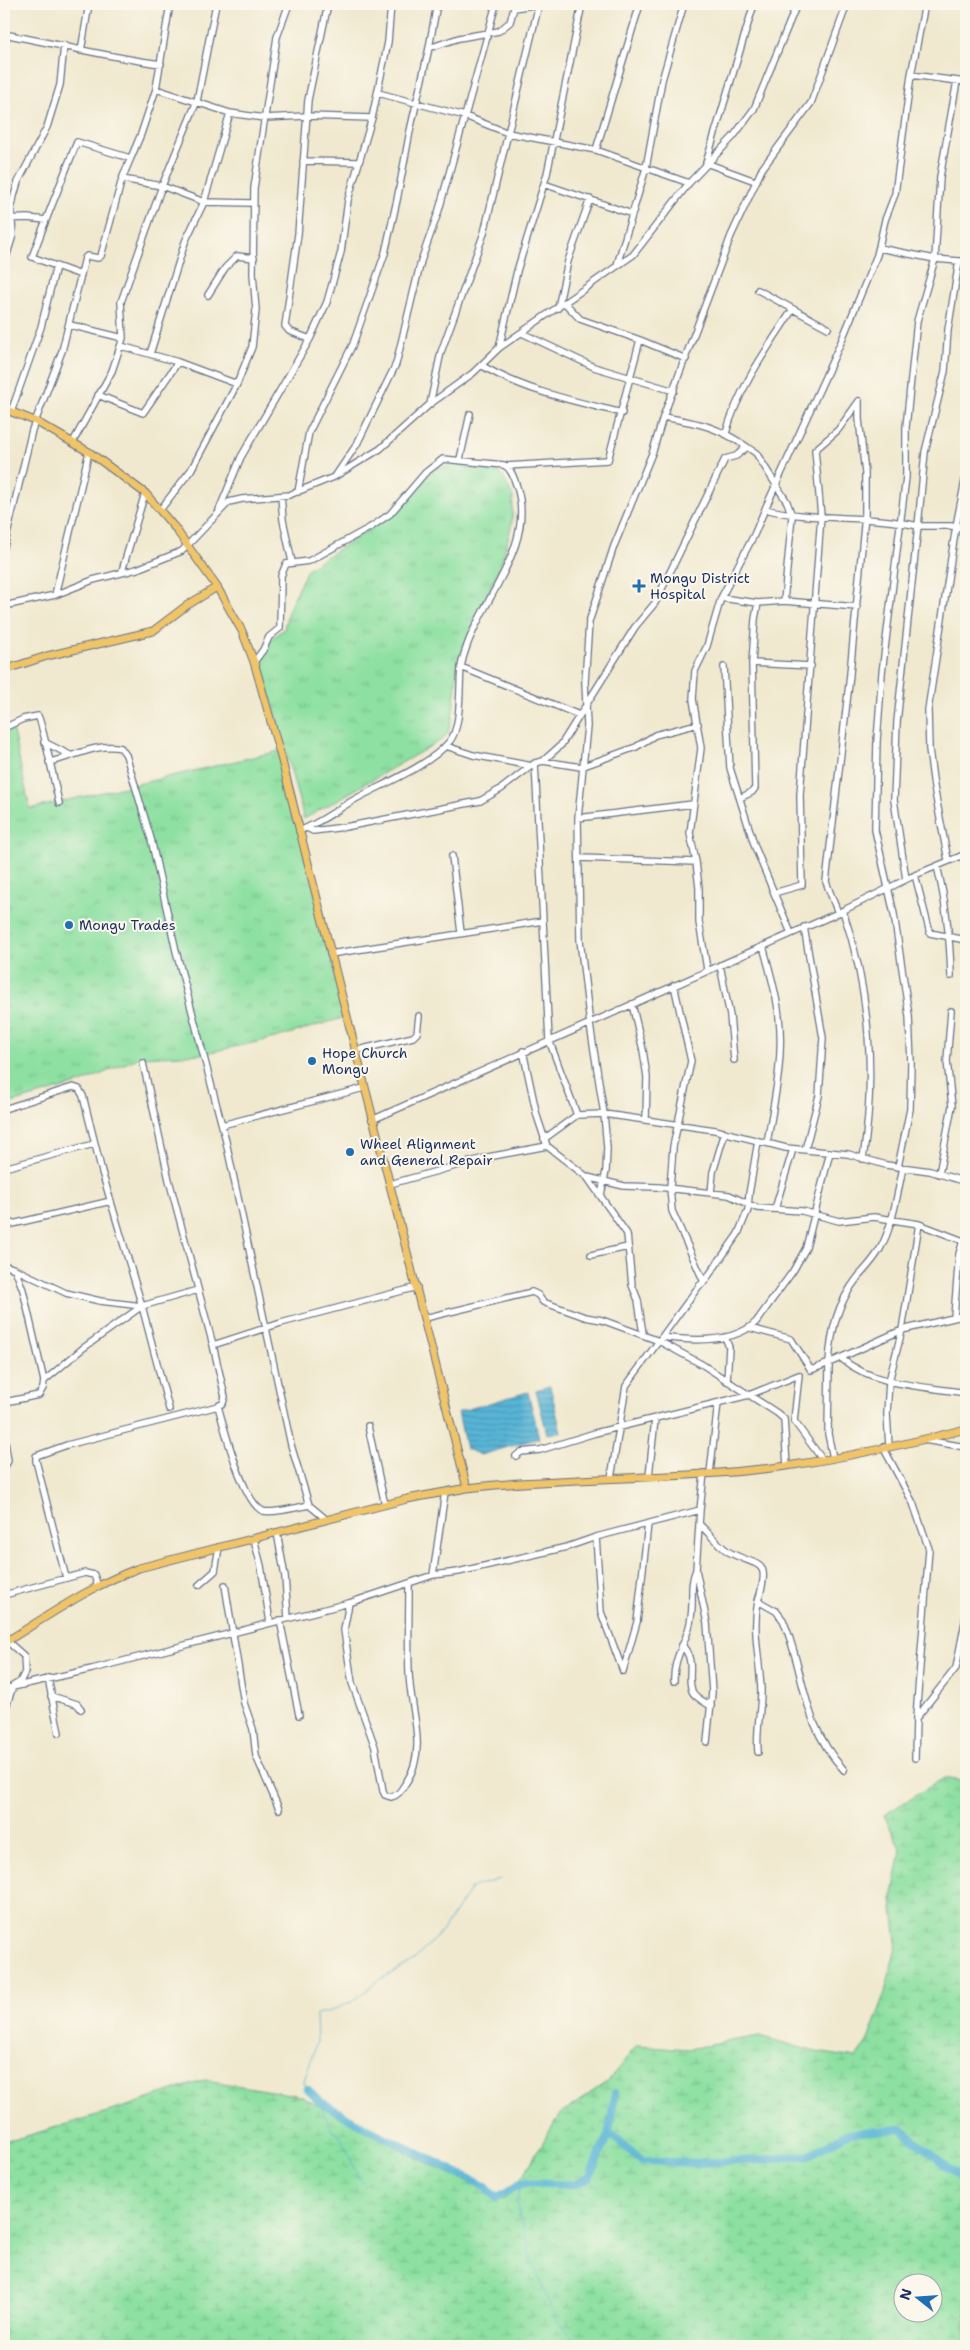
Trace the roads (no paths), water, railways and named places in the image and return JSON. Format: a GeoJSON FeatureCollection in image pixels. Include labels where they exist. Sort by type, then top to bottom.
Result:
{"type":"FeatureCollection","features":[{"type":"Feature","properties":{"kind":"main road"},"geometry":{"type":"LineString","coordinates":[[7,411],[35,421],[73,442],[145,493],[189,546],[238,621],[254,662],[280,750],[354,1051],[425,1318],[467,1488]]}},
{"type":"Feature","properties":{"kind":"main road"},"geometry":{"type":"LineString","coordinates":[[4,670],[48,656],[150,632],[217,587]]}},
{"type":"Feature","properties":{"kind":"main road"},"geometry":{"type":"LineString","coordinates":[[6,1642],[59,1607],[98,1586],[139,1568],[385,1505],[467,1488],[787,1466],[922,1440],[966,1429]]}},
{"type":"Feature","properties":{"kind":"street"},"geometry":{"type":"LineString","coordinates":[[81,51],[89,4]]}},
{"type":"Feature","properties":{"kind":"street"},"geometry":{"type":"LineString","coordinates":[[4,547],[35,421],[70,326],[86,256],[101,256],[122,179],[156,89],[170,4]]}},
{"type":"Feature","properties":{"kind":"street"},"geometry":{"type":"LineString","coordinates":[[73,442],[112,371],[121,346],[122,302],[162,186],[197,101],[216,4]]}},
{"type":"Feature","properties":{"kind":"street"},"geometry":{"type":"LineString","coordinates":[[160,510],[191,470],[237,384],[254,334],[253,203],[277,37],[289,4]]}},
{"type":"Feature","properties":{"kind":"street"},"geometry":{"type":"LineString","coordinates":[[310,339],[289,331],[285,326],[298,234],[306,116],[311,79],[328,4]]}},
{"type":"Feature","properties":{"kind":"street"},"geometry":{"type":"LineString","coordinates":[[218,512],[241,457],[310,339],[327,302],[337,270],[347,205],[378,93],[388,42],[392,4]]}},
{"type":"Feature","properties":{"kind":"street"},"geometry":{"type":"LineString","coordinates":[[298,492],[309,432],[353,344],[385,253],[416,102],[430,48],[437,4]]}},
{"type":"Feature","properties":{"kind":"street"},"geometry":{"type":"LineString","coordinates":[[334,477],[356,444],[396,364],[421,261],[439,210],[486,33],[496,4]]}},
{"type":"Feature","properties":{"kind":"street"},"geometry":{"type":"LineString","coordinates":[[430,48],[459,38],[499,31],[510,22],[514,8],[539,4],[484,233],[440,352],[430,404]]}},
{"type":"Feature","properties":{"kind":"street"},"geometry":{"type":"LineString","coordinates":[[499,348],[517,271],[544,184],[582,4]]}},
{"type":"Feature","properties":{"kind":"street"},"geometry":{"type":"LineString","coordinates":[[596,150],[640,4]]}},
{"type":"Feature","properties":{"kind":"street"},"geometry":{"type":"LineString","coordinates":[[617,265],[646,168],[662,80],[684,4]]}},
{"type":"Feature","properties":{"kind":"street"},"geometry":{"type":"LineString","coordinates":[[706,163],[754,4]]}},
{"type":"Feature","properties":{"kind":"street"},"geometry":{"type":"LineString","coordinates":[[4,606],[55,595],[80,584],[160,561],[189,546],[218,512],[234,500],[281,496],[298,492],[334,477],[380,449],[430,404],[481,365],[499,348],[633,255],[642,246],[689,183],[706,163],[733,137],[758,103],[797,4]]}},
{"type":"Feature","properties":{"kind":"street"},"geometry":{"type":"LineString","coordinates":[[601,1195],[607,1148],[580,940],[578,818],[581,767],[587,726],[589,622],[619,532],[653,451],[663,417],[731,236],[755,181],[812,103],[847,4]]}},
{"type":"Feature","properties":{"kind":"street"},"geometry":{"type":"LineString","coordinates":[[707,969],[699,922],[699,888],[696,862],[690,833],[700,763],[698,724],[693,698],[695,671],[707,646],[721,598],[754,535],[866,284],[879,248],[885,220],[894,194],[911,75],[925,4]]}},
{"type":"Feature","properties":{"kind":"street"},"geometry":{"type":"LineString","coordinates":[[4,34],[81,51],[161,64]]}},
{"type":"Feature","properties":{"kind":"street"},"geometry":{"type":"LineString","coordinates":[[4,264],[13,235],[11,210],[17,186],[47,128],[60,85],[64,46]]}},
{"type":"Feature","properties":{"kind":"street"},"geometry":{"type":"LineString","coordinates":[[911,75],[966,82]]}},
{"type":"Feature","properties":{"kind":"street"},"geometry":{"type":"LineString","coordinates":[[833,1458],[828,1434],[829,1363],[835,1315],[844,1297],[881,1248],[890,1221],[910,1109],[912,1063],[909,1016],[890,889],[875,830],[877,741],[882,673],[906,477],[906,427],[917,321],[935,258],[940,177],[957,81]]}},
{"type":"Feature","properties":{"kind":"street"},"geometry":{"type":"LineString","coordinates":[[156,89],[230,113],[264,118],[306,116],[372,118]]}},
{"type":"Feature","properties":{"kind":"street"},"geometry":{"type":"LineString","coordinates":[[378,93],[465,116],[508,133],[596,150],[689,183]]}},
{"type":"Feature","properties":{"kind":"street"},"geometry":{"type":"LineString","coordinates":[[150,354],[185,242],[204,202],[230,113]]}},
{"type":"Feature","properties":{"kind":"street"},"geometry":{"type":"LineString","coordinates":[[81,275],[32,257],[77,142],[130,158]]}},
{"type":"Feature","properties":{"kind":"street"},"geometry":{"type":"LineString","coordinates":[[303,161],[359,162]]}},
{"type":"Feature","properties":{"kind":"street"},"geometry":{"type":"LineString","coordinates":[[706,163],[755,181]]}},
{"type":"Feature","properties":{"kind":"street"},"geometry":{"type":"LineString","coordinates":[[122,179],[162,186],[204,202],[253,203]]}},
{"type":"Feature","properties":{"kind":"street"},"geometry":{"type":"LineString","coordinates":[[544,184],[632,214]]}},
{"type":"Feature","properties":{"kind":"street"},"geometry":{"type":"LineString","coordinates":[[558,308],[568,262],[590,199]]}},
{"type":"Feature","properties":{"kind":"street"},"geometry":{"type":"LineString","coordinates":[[4,219],[46,220]]}},
{"type":"Feature","properties":{"kind":"street"},"geometry":{"type":"LineString","coordinates":[[879,248],[935,258],[966,261]]}},
{"type":"Feature","properties":{"kind":"street"},"geometry":{"type":"LineString","coordinates":[[208,296],[230,260],[237,256],[254,258]]}},
{"type":"Feature","properties":{"kind":"street"},"geometry":{"type":"LineString","coordinates":[[906,879],[894,800],[897,722],[926,452],[945,371],[948,330],[959,261]]}},
{"type":"Feature","properties":{"kind":"street"},"geometry":{"type":"LineString","coordinates":[[7,411],[41,327],[56,266]]}},
{"type":"Feature","properties":{"kind":"street"},"geometry":{"type":"LineString","coordinates":[[758,290],[828,328]]}},
{"type":"Feature","properties":{"kind":"street"},"geometry":{"type":"LineString","coordinates":[[565,303],[580,318],[686,358]]}},
{"type":"Feature","properties":{"kind":"street"},"geometry":{"type":"LineString","coordinates":[[726,433],[732,412],[743,388],[794,309]]}},
{"type":"Feature","properties":{"kind":"street"},"geometry":{"type":"LineString","coordinates":[[70,326],[122,338]]}},
{"type":"Feature","properties":{"kind":"street"},"geometry":{"type":"LineString","coordinates":[[522,333],[594,367],[674,391]]}},
{"type":"Feature","properties":{"kind":"street"},"geometry":{"type":"LineString","coordinates":[[254,662],[263,650],[269,637],[280,628],[282,569],[292,562],[309,561],[350,540],[390,514],[425,473],[446,458],[506,466],[608,460],[640,340]]}},
{"type":"Feature","properties":{"kind":"street"},"geometry":{"type":"LineString","coordinates":[[121,346],[178,362],[237,384]]}},
{"type":"Feature","properties":{"kind":"street"},"geometry":{"type":"LineString","coordinates":[[98,395],[143,413],[178,362]]}},
{"type":"Feature","properties":{"kind":"street"},"geometry":{"type":"LineString","coordinates":[[481,365],[494,373],[548,394],[622,413]]}},
{"type":"Feature","properties":{"kind":"street"},"geometry":{"type":"LineString","coordinates":[[774,893],[802,885],[800,795],[821,516],[815,450],[838,430],[859,401],[858,419],[865,473],[864,521],[857,607],[826,882],[841,912],[856,953],[865,998],[869,1121],[863,1159]]}},
{"type":"Feature","properties":{"kind":"street"},"geometry":{"type":"LineString","coordinates":[[460,459],[470,414]]}},
{"type":"Feature","properties":{"kind":"street"},"geometry":{"type":"LineString","coordinates":[[663,417],[698,423],[726,433],[756,453],[787,502],[792,516],[784,601]]}},
{"type":"Feature","properties":{"kind":"street"},"geometry":{"type":"LineString","coordinates":[[307,828],[313,831],[345,827],[480,801],[488,798],[533,764],[543,761],[561,745],[640,619],[655,602],[725,459],[736,456],[747,447]]}},
{"type":"Feature","properties":{"kind":"street"},"geometry":{"type":"LineString","coordinates":[[55,595],[89,452]]}},
{"type":"Feature","properties":{"kind":"street"},"geometry":{"type":"LineString","coordinates":[[299,831],[401,775],[446,746],[451,740],[456,726],[461,667],[471,635],[515,548],[520,532],[519,492],[511,471],[506,466]]}},
{"type":"Feature","properties":{"kind":"street"},"geometry":{"type":"LineString","coordinates":[[948,860],[934,787],[928,710],[948,592],[956,526],[966,476]]}},
{"type":"Feature","properties":{"kind":"street"},"geometry":{"type":"LineString","coordinates":[[122,572],[145,493]]}},
{"type":"Feature","properties":{"kind":"street"},"geometry":{"type":"LineString","coordinates":[[281,496],[283,520],[292,562]]}},
{"type":"Feature","properties":{"kind":"street"},"geometry":{"type":"LineString","coordinates":[[765,509],[792,516],[821,516],[864,521],[900,522],[918,526],[956,526],[966,528]]}},
{"type":"Feature","properties":{"kind":"street"},"geometry":{"type":"LineString","coordinates":[[721,598],[758,603],[784,601],[816,602],[857,607]]}},
{"type":"Feature","properties":{"kind":"street"},"geometry":{"type":"LineString","coordinates":[[740,798],[752,792],[755,788],[752,663],[758,603]]}},
{"type":"Feature","properties":{"kind":"street"},"geometry":{"type":"LineString","coordinates":[[966,658],[966,709]]}},
{"type":"Feature","properties":{"kind":"street"},"geometry":{"type":"LineString","coordinates":[[752,663],[811,666]]}},
{"type":"Feature","properties":{"kind":"street"},"geometry":{"type":"LineString","coordinates":[[461,667],[579,715]]}},
{"type":"Feature","properties":{"kind":"street"},"geometry":{"type":"LineString","coordinates":[[724,667],[730,768],[755,847],[791,933]]}},
{"type":"Feature","properties":{"kind":"street"},"geometry":{"type":"LineString","coordinates":[[4,728],[23,719],[38,716],[42,720],[44,742],[59,803]]}},
{"type":"Feature","properties":{"kind":"street"},"geometry":{"type":"LineString","coordinates":[[543,761],[581,767],[629,750],[655,735],[698,724]]}},
{"type":"Feature","properties":{"kind":"street"},"geometry":{"type":"LineString","coordinates":[[44,742],[70,755]]}},
{"type":"Feature","properties":{"kind":"street"},"geometry":{"type":"LineString","coordinates":[[446,746],[473,756],[533,764]]}},
{"type":"Feature","properties":{"kind":"street"},"geometry":{"type":"LineString","coordinates":[[49,762],[70,755],[115,747],[121,748],[126,755],[151,839],[176,951],[222,1125],[290,1438],[309,1505],[326,1520]]}},
{"type":"Feature","properties":{"kind":"street"},"geometry":{"type":"LineString","coordinates":[[533,764],[549,1040],[576,1116]]}},
{"type":"Feature","properties":{"kind":"street"},"geometry":{"type":"LineString","coordinates":[[578,818],[693,804]]}},
{"type":"Feature","properties":{"kind":"street"},"geometry":{"type":"LineString","coordinates":[[372,1120],[523,1051],[590,1025],[707,969],[841,912],[890,889],[915,874],[966,854]]}},
{"type":"Feature","properties":{"kind":"street"},"geometry":{"type":"LineString","coordinates":[[452,856],[462,933]]}},
{"type":"Feature","properties":{"kind":"street"},"geometry":{"type":"LineString","coordinates":[[579,858],[696,862]]}},
{"type":"Feature","properties":{"kind":"street"},"geometry":{"type":"LineString","coordinates":[[937,866],[944,895],[950,938],[951,976]]}},
{"type":"Feature","properties":{"kind":"street"},"geometry":{"type":"LineString","coordinates":[[915,874],[930,933],[966,940]]}},
{"type":"Feature","properties":{"kind":"street"},"geometry":{"type":"LineString","coordinates":[[330,954],[543,921]]}},
{"type":"Feature","properties":{"kind":"street"},"geometry":{"type":"LineString","coordinates":[[804,928],[823,1038],[819,1096],[806,1150]]}},
{"type":"Feature","properties":{"kind":"street"},"geometry":{"type":"LineString","coordinates":[[763,946],[779,1017],[780,1046],[776,1087],[767,1142]]}},
{"type":"Feature","properties":{"kind":"street"},"geometry":{"type":"LineString","coordinates":[[720,965],[729,1007],[734,1060]]}},
{"type":"Feature","properties":{"kind":"street"},"geometry":{"type":"LineString","coordinates":[[674,985],[690,1061],[676,1124],[670,1188],[672,1211],[704,1282]]}},
{"type":"Feature","properties":{"kind":"street"},"geometry":{"type":"LineString","coordinates":[[632,1004],[643,1050],[646,1077],[646,1119]]}},
{"type":"Feature","properties":{"kind":"street"},"geometry":{"type":"LineString","coordinates":[[939,1174],[952,1106],[947,1061],[951,1011]]}},
{"type":"Feature","properties":{"kind":"street"},"geometry":{"type":"LineString","coordinates":[[354,1051],[413,1037],[417,1033],[419,1016]]}},
{"type":"Feature","properties":{"kind":"street"},"geometry":{"type":"LineString","coordinates":[[523,1051],[547,1146],[587,1177],[627,1234],[632,1285],[638,1300],[643,1334]]}},
{"type":"Feature","properties":{"kind":"street"},"geometry":{"type":"LineString","coordinates":[[66,1578],[36,1456],[67,1445],[218,1406],[223,1403],[224,1397],[213,1345],[169,1180],[143,1063]]}},
{"type":"Feature","properties":{"kind":"street"},"geometry":{"type":"LineString","coordinates":[[4,1109],[54,1092],[77,1088],[83,1096],[94,1144],[142,1306],[169,1409]]}},
{"type":"Feature","properties":{"kind":"street"},"geometry":{"type":"LineString","coordinates":[[222,1125],[364,1088]]}},
{"type":"Feature","properties":{"kind":"street"},"geometry":{"type":"LineString","coordinates":[[544,1139],[576,1116],[604,1114],[725,1132],[793,1149],[830,1152],[939,1174],[966,1182]]}},
{"type":"Feature","properties":{"kind":"street"},"geometry":{"type":"LineString","coordinates":[[711,1193],[713,1172],[725,1132]]}},
{"type":"Feature","properties":{"kind":"street"},"geometry":{"type":"LineString","coordinates":[[610,1478],[626,1386],[641,1363],[704,1282],[738,1234],[748,1204],[758,1141]]}},
{"type":"Feature","properties":{"kind":"street"},"geometry":{"type":"LineString","coordinates":[[4,1168],[94,1144]]}},
{"type":"Feature","properties":{"kind":"street"},"geometry":{"type":"LineString","coordinates":[[390,1184],[488,1157],[547,1146]]}},
{"type":"Feature","properties":{"kind":"street"},"geometry":{"type":"LineString","coordinates":[[775,1209],[793,1149]]}},
{"type":"Feature","properties":{"kind":"street"},"geometry":{"type":"LineString","coordinates":[[661,1339],[725,1337],[750,1328],[772,1303],[798,1264],[806,1248],[830,1152]]}},
{"type":"Feature","properties":{"kind":"street"},"geometry":{"type":"LineString","coordinates":[[587,1177],[624,1186],[670,1188],[729,1196],[757,1208],[814,1214],[839,1221],[874,1217],[919,1224],[964,1242],[959,1254],[954,1317]]}},
{"type":"Feature","properties":{"kind":"street"},"geometry":{"type":"LineString","coordinates":[[4,1226],[111,1200]]}},
{"type":"Feature","properties":{"kind":"street"},"geometry":{"type":"LineString","coordinates":[[915,1758],[916,1718],[929,1549],[913,1503],[886,1447],[889,1380],[902,1330],[919,1224]]}},
{"type":"Feature","properties":{"kind":"street"},"geometry":{"type":"LineString","coordinates":[[591,1255],[628,1247]]}},
{"type":"Feature","properties":{"kind":"street"},"geometry":{"type":"LineString","coordinates":[[4,1265],[66,1293],[100,1302],[142,1306]]}},
{"type":"Feature","properties":{"kind":"street"},"geometry":{"type":"LineString","coordinates":[[4,1406],[10,1401],[39,1395],[44,1381],[22,1290],[15,1269]]}},
{"type":"Feature","properties":{"kind":"street"},"geometry":{"type":"LineString","coordinates":[[213,1345],[280,1323],[416,1287]]}},
{"type":"Feature","properties":{"kind":"street"},"geometry":{"type":"LineString","coordinates":[[44,1381],[82,1349],[142,1306],[198,1290]]}},
{"type":"Feature","properties":{"kind":"street"},"geometry":{"type":"LineString","coordinates":[[425,1318],[532,1292],[538,1295],[543,1302],[661,1339],[703,1364],[777,1413],[784,1420],[787,1466]]}},
{"type":"Feature","properties":{"kind":"street"},"geometry":{"type":"LineString","coordinates":[[516,1456],[521,1452],[540,1450],[655,1418],[749,1395],[842,1359],[902,1330],[966,1315]]}},
{"type":"Feature","properties":{"kind":"street"},"geometry":{"type":"LineString","coordinates":[[750,1328],[791,1339],[810,1370]]}},
{"type":"Feature","properties":{"kind":"street"},"geometry":{"type":"LineString","coordinates":[[725,1337],[729,1347],[727,1380]]}},
{"type":"Feature","properties":{"kind":"street"},"geometry":{"type":"LineString","coordinates":[[842,1359],[849,1364],[889,1380],[960,1392],[966,1396]]}},
{"type":"Feature","properties":{"kind":"street"},"geometry":{"type":"LineString","coordinates":[[799,1375],[794,1420],[822,1459]]}},
{"type":"Feature","properties":{"kind":"street"},"geometry":{"type":"LineString","coordinates":[[674,1681],[675,1663],[692,1617],[692,1581],[696,1570],[700,1510],[718,1403]]}},
{"type":"Feature","properties":{"kind":"street"},"geometry":{"type":"LineString","coordinates":[[218,1406],[234,1459],[255,1505],[267,1512],[309,1505]]}},
{"type":"Feature","properties":{"kind":"street"},"geometry":{"type":"LineString","coordinates":[[649,1476],[655,1418]]}},
{"type":"Feature","properties":{"kind":"street"},"geometry":{"type":"LineString","coordinates":[[784,1420],[794,1420]]}},
{"type":"Feature","properties":{"kind":"street"},"geometry":{"type":"LineString","coordinates":[[368,1426],[385,1505]]}},
{"type":"Feature","properties":{"kind":"street"},"geometry":{"type":"LineString","coordinates":[[4,1436],[8,1461],[4,1468]]}},
{"type":"Feature","properties":{"kind":"street"},"geometry":{"type":"LineString","coordinates":[[922,1440],[960,1446],[966,1449]]}},
{"type":"Feature","properties":{"kind":"street"},"geometry":{"type":"LineString","coordinates":[[434,1575],[445,1492]]}},
{"type":"Feature","properties":{"kind":"street"},"geometry":{"type":"LineString","coordinates":[[4,1689],[350,1603],[434,1575],[467,1570],[567,1547],[596,1537],[700,1510]]}},
{"type":"Feature","properties":{"kind":"street"},"geometry":{"type":"LineString","coordinates":[[596,1537],[601,1612],[623,1671],[637,1622],[648,1524]]}},
{"type":"Feature","properties":{"kind":"street"},"geometry":{"type":"LineString","coordinates":[[700,1525],[726,1551],[755,1561],[760,1566],[763,1579],[758,1601],[756,1647],[761,1692],[756,1731],[758,1752]]}},
{"type":"Feature","properties":{"kind":"street"},"geometry":{"type":"LineString","coordinates":[[277,1532],[288,1618]]}},
{"type":"Feature","properties":{"kind":"street"},"geometry":{"type":"LineString","coordinates":[[254,1539],[261,1566],[270,1622]]}},
{"type":"Feature","properties":{"kind":"street"},"geometry":{"type":"LineString","coordinates":[[199,1585],[215,1571],[219,1547]]}},
{"type":"Feature","properties":{"kind":"street"},"geometry":{"type":"LineString","coordinates":[[696,1570],[710,1641],[712,1692],[707,1742]]}},
{"type":"Feature","properties":{"kind":"street"},"geometry":{"type":"LineString","coordinates":[[4,1595],[91,1573],[98,1586]]}},
{"type":"Feature","properties":{"kind":"street"},"geometry":{"type":"LineString","coordinates":[[350,1603],[344,1630],[353,1691],[375,1747],[383,1791],[391,1797],[400,1792],[410,1777],[417,1753],[415,1708],[409,1670],[409,1584]]}},
{"type":"Feature","properties":{"kind":"street"},"geometry":{"type":"LineString","coordinates":[[225,1585],[244,1703],[253,1729],[256,1756],[278,1809]]}},
{"type":"Feature","properties":{"kind":"street"},"geometry":{"type":"LineString","coordinates":[[758,1601],[776,1611],[783,1620],[815,1728],[829,1752],[844,1770]]}},
{"type":"Feature","properties":{"kind":"street"},"geometry":{"type":"LineString","coordinates":[[916,1718],[956,1668],[966,1617]]}},
{"type":"Feature","properties":{"kind":"street"},"geometry":{"type":"LineString","coordinates":[[280,1620],[299,1715]]}},
{"type":"Feature","properties":{"kind":"street"},"geometry":{"type":"LineString","coordinates":[[4,1713],[13,1686],[22,1678],[25,1662],[22,1652],[6,1642]]}},
{"type":"Feature","properties":{"kind":"street"},"geometry":{"type":"LineString","coordinates":[[682,1645],[690,1654],[692,1691],[696,1697],[711,1706]]}},
{"type":"Feature","properties":{"kind":"street"},"geometry":{"type":"LineString","coordinates":[[48,1678],[59,1733]]}},
{"type":"Feature","properties":{"kind":"street"},"geometry":{"type":"LineString","coordinates":[[51,1696],[77,1704],[81,1708]]}},
{"type":"Feature","properties":{"kind":"water"},"geometry":{"type":"Polygon","coordinates":[[[550,1386],[561,1432],[547,1434],[536,1390],[550,1386]]]}},
{"type":"Feature","properties":{"kind":"water"},"geometry":{"type":"Polygon","coordinates":[[[528,1392],[539,1438],[481,1455],[466,1449],[458,1412],[528,1392]]]}},
{"type":"Feature","properties":{"kind":"waterway"},"geometry":{"type":"LineString","coordinates":[[363,2182],[359,2179],[340,2135],[332,2131],[321,2106],[313,2100],[304,2081],[317,2041],[316,2014],[328,2012],[351,2002],[381,1979],[414,1960],[443,1930],[472,1887],[500,1879]]}},
{"type":"Feature","properties":{"kind":"waterway"},"geometry":{"type":"LineString","coordinates":[[307,2089],[321,2102],[368,2129],[485,2186],[496,2198],[522,2183],[574,2185],[589,2178],[609,2133],[615,2093]]}},
{"type":"Feature","properties":{"kind":"waterway"},"geometry":{"type":"LineString","coordinates":[[609,2133],[642,2161],[696,2163],[763,2160],[809,2155],[849,2133],[901,2129],[966,2182]]}},
{"type":"Feature","properties":{"kind":"waterway"},"geometry":{"type":"LineString","coordinates":[[522,2183],[516,2201],[530,2257],[554,2315],[580,2346]]}},
{"type":"Feature","properties":{"kind":"place","name":"Mongu District Hospital"},"geometry":{"type":"Point","coordinates":[639,586]}},
{"type":"Feature","properties":{"kind":"place","name":"Mongu Trades"},"geometry":{"type":"Point","coordinates":[69,925]}},
{"type":"Feature","properties":{"kind":"place","name":"Hope Church Mongu"},"geometry":{"type":"Point","coordinates":[312,1061]}},
{"type":"Feature","properties":{"kind":"place","name":"Wheel Alignment and General Repair"},"geometry":{"type":"Point","coordinates":[350,1152]}}]}
